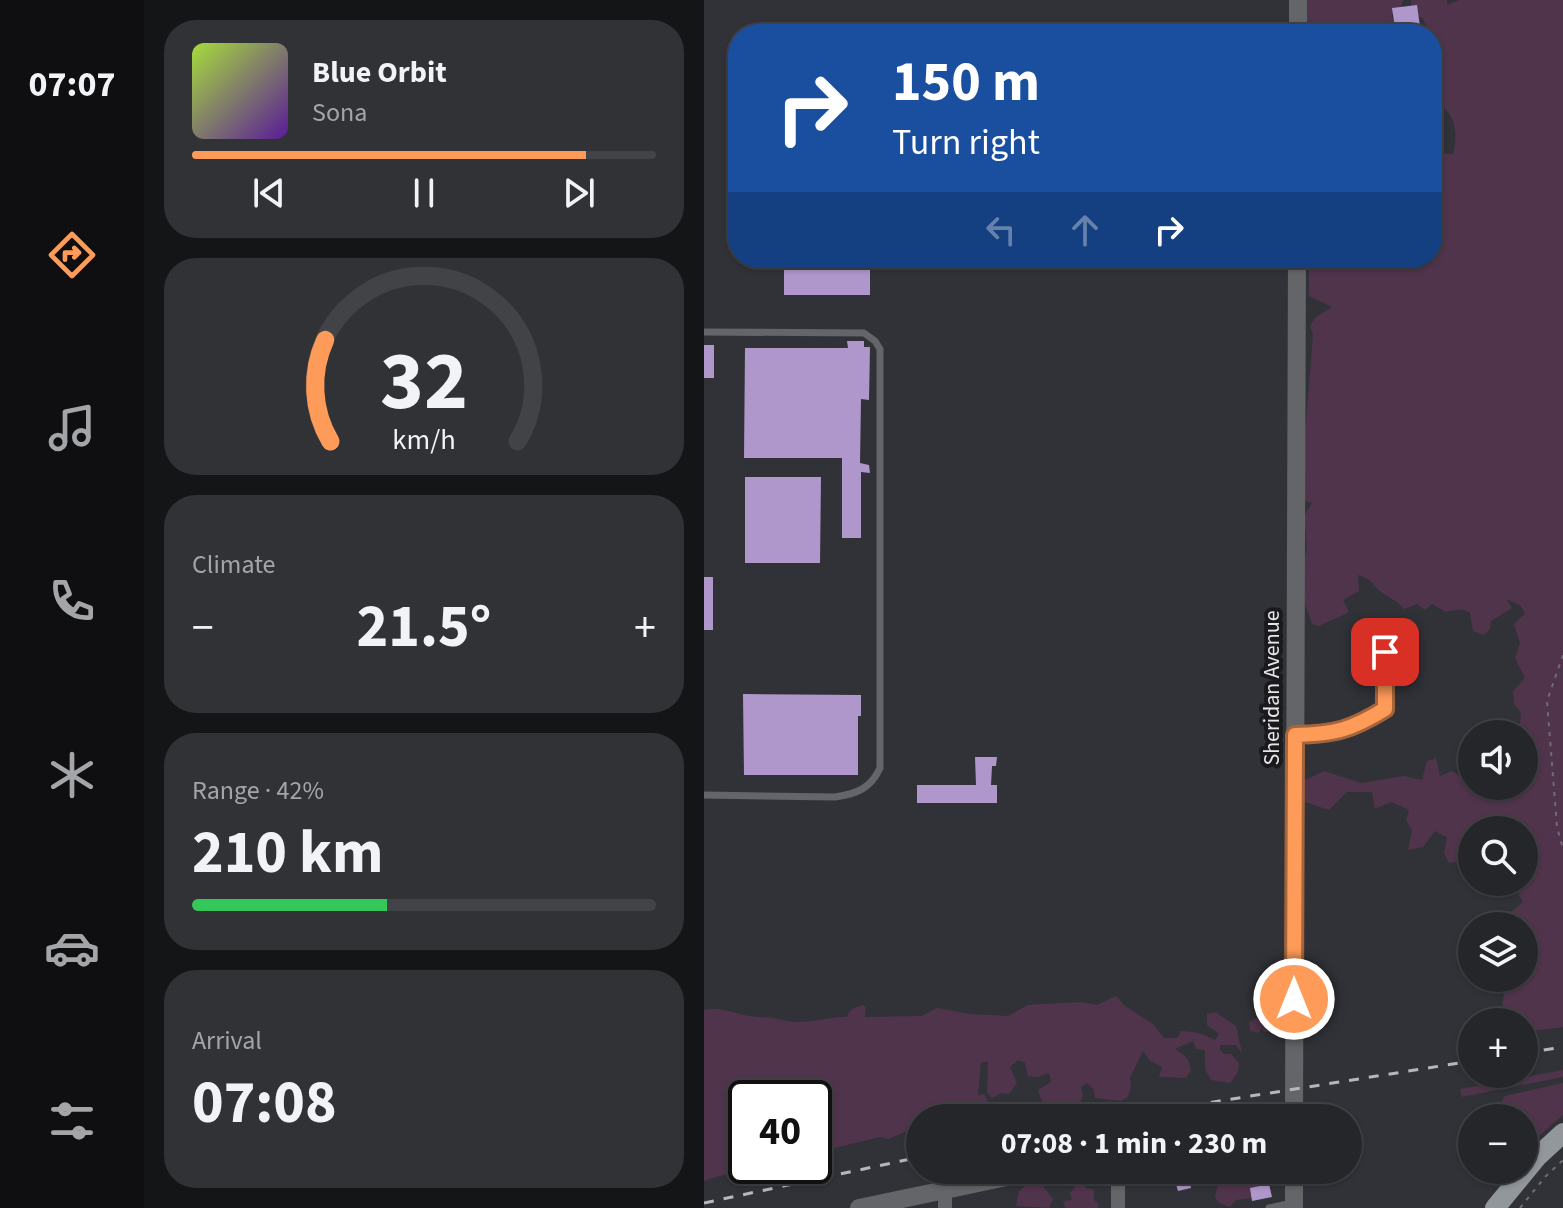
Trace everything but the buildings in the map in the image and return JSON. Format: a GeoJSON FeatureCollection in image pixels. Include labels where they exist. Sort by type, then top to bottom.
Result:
{"type":"FeatureCollection","features":[{"type":"Feature","properties":{"kind":"main road"},"geometry":{"type":"LineString","coordinates":[[1495,1208],[1537,1157],[1563,1133]]}},
{"type":"Feature","properties":{"kind":"street"},"geometry":{"type":"LineString","coordinates":[[1298,0],[1298,24]]}},
{"type":"Feature","properties":{"kind":"street","name":"Sheridan Avenue"},"geometry":{"type":"LineString","coordinates":[[1292,1104],[1297,268]]}},
{"type":"Feature","properties":{"kind":"street"},"geometry":{"type":"LineString","coordinates":[[859,1208],[945,1199],[994,1184]]}},
{"type":"Feature","properties":{"kind":"street"},"geometry":{"type":"LineString","coordinates":[[1118,1184],[1118,1208]]}},
{"type":"Feature","properties":{"kind":"street"},"geometry":{"type":"LineString","coordinates":[[1294,1184],[1294,1206]]}},
{"type":"Feature","properties":{"kind":"lane"},"geometry":{"type":"LineString","coordinates":[[704,332],[864,333],[880,349],[880,768],[876,778],[866,788],[851,795],[704,795]]}},
{"type":"Feature","properties":{"kind":"lane"},"geometry":{"type":"LineString","coordinates":[[1295,735],[1329,734],[1359,725],[1385,709],[1385,652]]}},
{"type":"Feature","properties":{"kind":"lane"},"geometry":{"type":"LineString","coordinates":[[1269,1208],[1294,1206]]}},
{"type":"Feature","properties":{"kind":"path"},"geometry":{"type":"LineString","coordinates":[[1563,655],[1547,701],[1557,827],[1563,849]]}},
{"type":"Feature","properties":{"kind":"path"},"geometry":{"type":"LineString","coordinates":[[1520,1208],[1563,1160]]}},
{"type":"Feature","properties":{"kind":"shaded area"},"geometry":{"type":"Polygon","coordinates":[[[1306,0],[1403,0],[1401,7],[1391,16],[1398,24],[1306,24],[1306,0]]]}},
{"type":"Feature","properties":{"kind":"shaded area"},"geometry":{"type":"Polygon","coordinates":[[[1411,0],[1447,0],[1447,5],[1459,0],[1563,0],[1563,1027],[1538,1030],[1538,1008],[1502,1008],[1504,992],[1538,992],[1538,912],[1506,912],[1523,902],[1520,896],[1538,896],[1538,816],[1458,816],[1458,861],[1449,863],[1444,853],[1447,837],[1435,831],[1423,847],[1408,850],[1412,830],[1406,820],[1409,810],[1391,802],[1375,809],[1372,792],[1347,792],[1329,810],[1305,802],[1301,782],[1324,771],[1361,783],[1404,776],[1422,780],[1427,761],[1436,758],[1440,776],[1452,771],[1458,775],[1458,800],[1538,800],[1538,720],[1520,720],[1521,713],[1514,704],[1513,691],[1525,678],[1515,658],[1520,643],[1514,624],[1525,613],[1520,605],[1506,599],[1512,608],[1491,621],[1490,629],[1484,635],[1473,631],[1468,611],[1446,612],[1432,604],[1425,610],[1417,604],[1404,609],[1358,575],[1359,591],[1343,600],[1349,612],[1319,626],[1312,624],[1305,604],[1303,564],[1307,549],[1304,516],[1312,503],[1300,499],[1313,335],[1310,326],[1315,318],[1332,307],[1309,296],[1309,268],[1442,268],[1442,153],[1453,154],[1455,133],[1453,121],[1442,106],[1442,24],[1425,24],[1412,12],[1411,0]]]}},
{"type":"Feature","properties":{"kind":"shaded area"},"geometry":{"type":"Polygon","coordinates":[[[1116,996],[1125,1006],[1153,1024],[1164,1038],[1178,1038],[1180,1031],[1185,1031],[1215,1040],[1219,1034],[1207,1025],[1207,1014],[1215,1012],[1236,1026],[1242,1053],[1236,1045],[1220,1045],[1220,1050],[1231,1054],[1239,1063],[1238,1072],[1230,1083],[1211,1080],[1205,1069],[1205,1050],[1196,1049],[1193,1041],[1175,1049],[1189,1062],[1191,1070],[1186,1078],[1159,1077],[1162,1067],[1150,1061],[1143,1051],[1130,1078],[1128,1097],[1121,1101],[1095,1098],[1094,1090],[1087,1083],[1081,1087],[1083,1096],[1079,1104],[1056,1104],[1042,1102],[1038,1090],[1051,1082],[1049,1073],[1038,1077],[1028,1076],[1025,1063],[1018,1060],[1010,1067],[1017,1083],[1009,1094],[1001,1093],[992,1098],[987,1093],[988,1062],[981,1062],[978,1095],[984,1094],[988,1104],[906,1104],[906,1131],[889,1139],[879,1137],[832,1149],[832,1080],[728,1080],[728,1174],[704,1181],[704,1010],[718,1009],[799,1022],[846,1017],[852,1009],[863,1005],[866,1007],[865,1017],[922,1016],[937,1008],[1008,1016],[1028,1005],[1081,1002],[1097,1005],[1116,996]]]}},
{"type":"Feature","properties":{"kind":"shaded area"},"geometry":{"type":"Polygon","coordinates":[[[1272,1004],[1275,1013],[1270,1032],[1262,1029],[1258,1033],[1250,1031],[1249,1022],[1267,1012],[1272,1004]]]}},
{"type":"Feature","properties":{"kind":"shaded area"},"geometry":{"type":"Polygon","coordinates":[[[1563,1070],[1563,1077],[1538,1082],[1538,1075],[1563,1070]]]}},
{"type":"Feature","properties":{"kind":"shaded area"},"geometry":{"type":"Polygon","coordinates":[[[1563,1083],[1563,1115],[1538,1137],[1538,1104],[1500,1104],[1505,1096],[1563,1083]]]}},
{"type":"Feature","properties":{"kind":"shaded area"},"geometry":{"type":"Polygon","coordinates":[[[1465,1088],[1507,1088],[1462,1097],[1460,1089],[1465,1088]]]}},
{"type":"Feature","properties":{"kind":"shaded area"},"geometry":{"type":"Polygon","coordinates":[[[1028,1184],[1042,1185],[1053,1199],[1049,1208],[1016,1206],[1019,1191],[1028,1184]]]}},
{"type":"Feature","properties":{"kind":"shaded area"},"geometry":{"type":"Polygon","coordinates":[[[1071,1184],[1085,1184],[1086,1188],[1094,1190],[1098,1208],[1065,1208],[1063,1201],[1072,1200],[1070,1193],[1075,1187],[1071,1184]]]}},
{"type":"Feature","properties":{"kind":"shaded area"},"geometry":{"type":"Polygon","coordinates":[[[1257,1184],[1260,1187],[1253,1198],[1236,1200],[1230,1207],[1219,1203],[1215,1197],[1218,1185],[1257,1184]]]}},
{"type":"Feature","properties":{"kind":"railway"},"geometry":{"type":"LineString","coordinates":[[1538,1051],[1563,1047]]}},
{"type":"Feature","properties":{"kind":"railway"},"geometry":{"type":"LineString","coordinates":[[1200,1104],[1458,1063]]}},
{"type":"Feature","properties":{"kind":"railway"},"geometry":{"type":"LineString","coordinates":[[704,1203],[906,1160]]}},
{"type":"Feature","properties":{"kind":"route"},"geometry":{"type":"LineString","coordinates":[[1294,999],[1295,735],[1329,734],[1359,725],[1385,709],[1385,652]]}}]}
